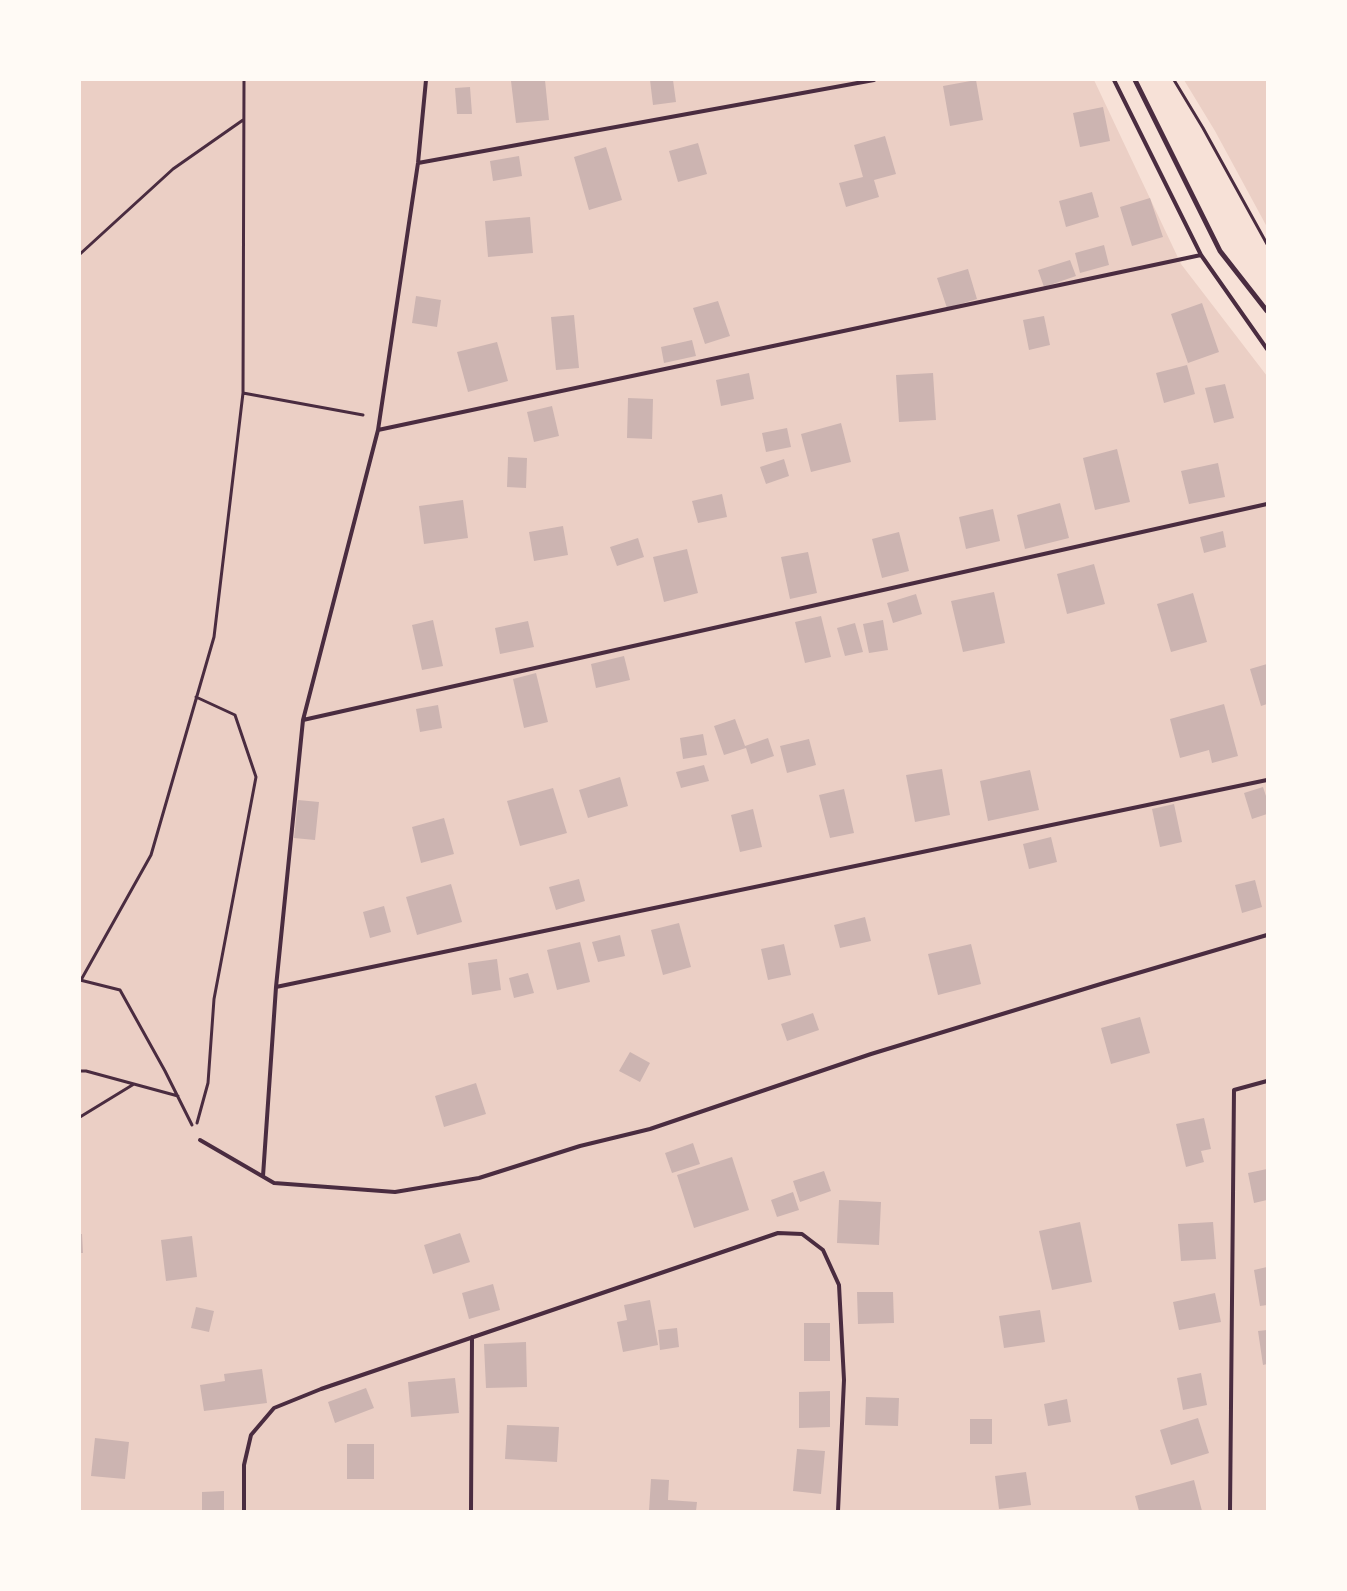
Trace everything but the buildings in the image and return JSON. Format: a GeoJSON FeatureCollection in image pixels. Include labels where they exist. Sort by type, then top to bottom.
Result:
{"type":"FeatureCollection","features":[{"type":"Feature","properties":{"kind":"street"},"geometry":{"type":"LineString","coordinates":[[1135,80],[1220,251],[1267,311]]}},
{"type":"Feature","properties":{"kind":"lane"},"geometry":{"type":"LineString","coordinates":[[263,1176],[276,987],[303,720],[378,430],[418,163],[426,80]]}},
{"type":"Feature","properties":{"kind":"lane"},"geometry":{"type":"LineString","coordinates":[[418,163],[874,80]]}},
{"type":"Feature","properties":{"kind":"lane"},"geometry":{"type":"LineString","coordinates":[[1114,80],[1201,255],[1267,348]]}},
{"type":"Feature","properties":{"kind":"lane"},"geometry":{"type":"LineString","coordinates":[[378,430],[1201,255]]}},
{"type":"Feature","properties":{"kind":"lane"},"geometry":{"type":"LineString","coordinates":[[303,720],[1267,504]]}},
{"type":"Feature","properties":{"kind":"lane"},"geometry":{"type":"LineString","coordinates":[[276,987],[1267,780]]}},
{"type":"Feature","properties":{"kind":"lane"},"geometry":{"type":"LineString","coordinates":[[200,1140],[274,1183],[395,1192],[479,1178],[580,1146],[650,1129],[871,1054],[1104,982],[1267,936]]}},
{"type":"Feature","properties":{"kind":"lane"},"geometry":{"type":"LineString","coordinates":[[1230,1511],[1234,1090],[1267,1081]]}},
{"type":"Feature","properties":{"kind":"lane"},"geometry":{"type":"LineString","coordinates":[[244,1511],[244,1465],[251,1434],[274,1408],[321,1389],[778,1233],[802,1234],[823,1250],[839,1285],[844,1380],[838,1511]]}},
{"type":"Feature","properties":{"kind":"lane"},"geometry":{"type":"LineString","coordinates":[[471,1511],[472,1337]]}},
{"type":"Feature","properties":{"kind":"path"},"geometry":{"type":"LineString","coordinates":[[196,697],[235,715],[256,777],[214,999],[208,1082],[195,1130],[120,990],[80,980],[151,855],[196,697],[214,637],[243,394],[244,80]]}},
{"type":"Feature","properties":{"kind":"path"},"geometry":{"type":"LineString","coordinates":[[1174,80],[1203,128],[1267,244]]}},
{"type":"Feature","properties":{"kind":"path"},"geometry":{"type":"LineString","coordinates":[[80,254],[173,169],[243,120]]}},
{"type":"Feature","properties":{"kind":"path"},"geometry":{"type":"LineString","coordinates":[[243,394],[373,416],[378,430]]}},
{"type":"Feature","properties":{"kind":"path"},"geometry":{"type":"LineString","coordinates":[[80,1071],[86,1070],[178,1096]]}},
{"type":"Feature","properties":{"kind":"path"},"geometry":{"type":"LineString","coordinates":[[80,1117],[134,1084]]}},
{"type":"Feature","properties":{"kind":"shaded area"},"geometry":{"type":"Polygon","coordinates":[[[80,80],[1094,80],[1181,264],[1267,376],[1267,1511],[80,1511],[80,80]]]}},
{"type":"Feature","properties":{"kind":"shaded area"},"geometry":{"type":"Polygon","coordinates":[[[1184,80],[1267,80],[1267,227],[1215,131],[1184,80]]]}}]}
